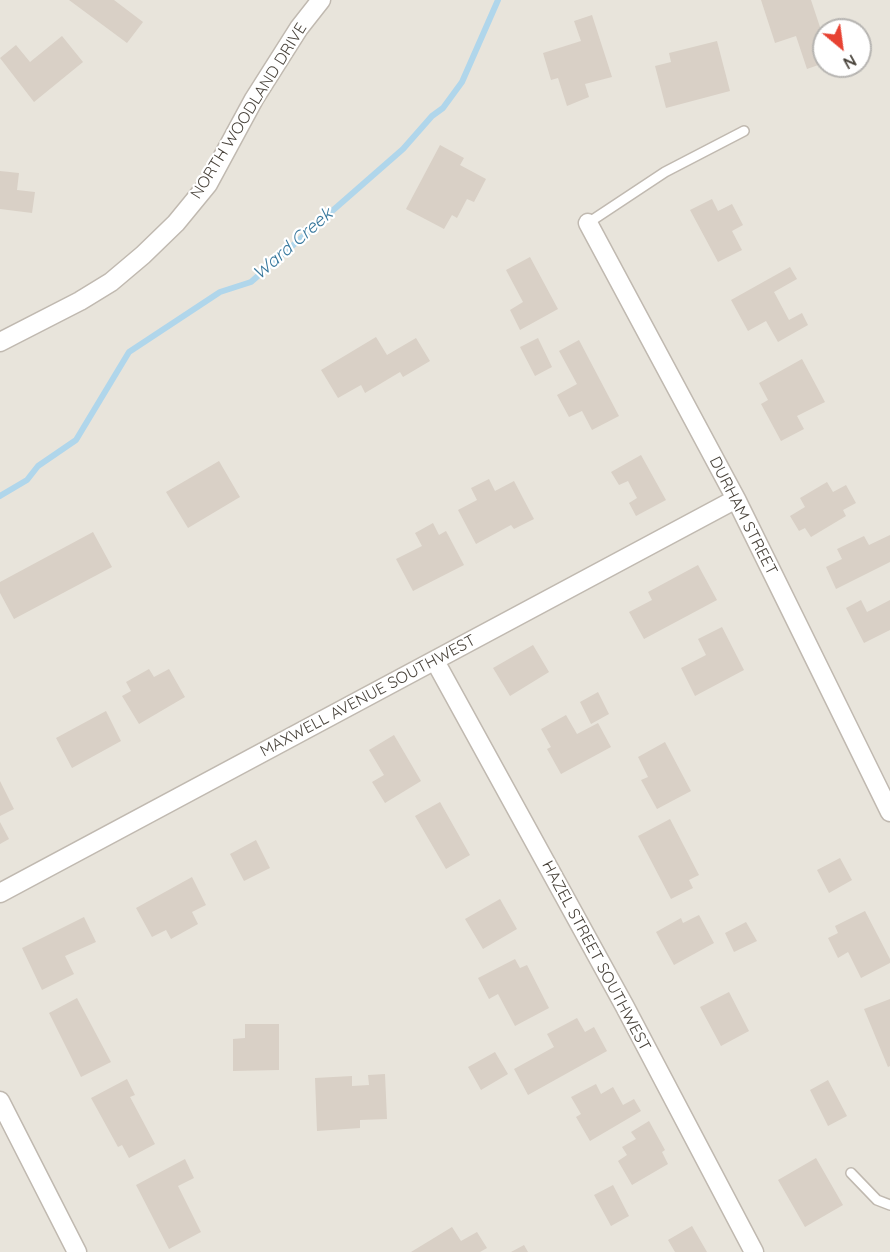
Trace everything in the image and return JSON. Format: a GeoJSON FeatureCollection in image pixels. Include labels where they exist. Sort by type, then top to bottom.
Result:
{"type":"FeatureCollection","features":[{"type":"Feature","properties":{"kind":"street","name":"NORTH WOODLAND DRIVE"},"geometry":{"type":"LineString","coordinates":[[3,339],[80,302],[111,282],[176,223],[208,184],[254,99],[299,28],[321,0]]}},
{"type":"Feature","properties":{"kind":"street","name":"DURHAM STREET"},"geometry":{"type":"LineString","coordinates":[[588,223],[736,499],[890,813]]}},
{"type":"Feature","properties":{"kind":"street","name":"MAXWELL AVENUE SOUTHWEST"},"geometry":{"type":"LineString","coordinates":[[0,893],[736,499]]}},
{"type":"Feature","properties":{"kind":"street","name":"HAZEL STREET SOUTHWEST"},"geometry":{"type":"LineString","coordinates":[[435,661],[624,1005],[754,1252]]}},
{"type":"Feature","properties":{"kind":"street"},"geometry":{"type":"LineString","coordinates":[[0,1101],[77,1252]]}},
{"type":"Feature","properties":{"kind":"lane"},"geometry":{"type":"LineString","coordinates":[[588,223],[665,172],[744,131]]}},
{"type":"Feature","properties":{"kind":"lane"},"geometry":{"type":"LineString","coordinates":[[851,1173],[877,1200],[890,1206]]}},
{"type":"Feature","properties":{"kind":"shaded area"},"geometry":{"type":"Polygon","coordinates":[[[0,0],[890,0],[890,1252],[0,1252],[0,0]]]}},
{"type":"Feature","properties":{"kind":"building"},"geometry":{"type":"Polygon","coordinates":[[[69,0],[114,0],[143,22],[127,43],[69,0]]]}},
{"type":"Feature","properties":{"kind":"building"},"geometry":{"type":"Polygon","coordinates":[[[761,0],[811,0],[817,18],[812,18],[812,67],[807,69],[796,36],[775,43],[761,0]]]}},
{"type":"Feature","properties":{"kind":"building"},"geometry":{"type":"Polygon","coordinates":[[[592,15],[612,77],[585,84],[589,97],[567,106],[558,78],[551,80],[543,53],[581,41],[574,21],[592,15]]]}},
{"type":"Feature","properties":{"kind":"building"},"geometry":{"type":"Polygon","coordinates":[[[62,36],[83,62],[34,102],[0,58],[16,45],[30,62],[62,36]]]}},
{"type":"Feature","properties":{"kind":"building"},"geometry":{"type":"Polygon","coordinates":[[[717,41],[730,91],[666,108],[655,66],[671,62],[669,53],[717,41]]]}},
{"type":"Feature","properties":{"kind":"building"},"geometry":{"type":"Polygon","coordinates":[[[440,145],[464,158],[460,165],[486,179],[474,202],[467,199],[457,218],[452,215],[444,229],[406,209],[440,145]]]}},
{"type":"Feature","properties":{"kind":"building"},"geometry":{"type":"Polygon","coordinates":[[[0,171],[19,173],[17,190],[35,192],[32,213],[0,209],[0,171]]]}},
{"type":"Feature","properties":{"kind":"building"},"geometry":{"type":"Polygon","coordinates":[[[712,199],[718,211],[732,204],[743,225],[732,231],[742,250],[718,262],[690,210],[712,199]]]}},
{"type":"Feature","properties":{"kind":"building"},"geometry":{"type":"Polygon","coordinates":[[[530,257],[558,309],[520,330],[510,310],[523,302],[506,270],[530,257]]]}},
{"type":"Feature","properties":{"kind":"building"},"geometry":{"type":"Polygon","coordinates":[[[790,267],[797,279],[774,292],[789,320],[802,313],[808,325],[778,342],[766,321],[748,331],[731,300],[790,267]]]}},
{"type":"Feature","properties":{"kind":"building"},"geometry":{"type":"Polygon","coordinates":[[[376,337],[387,355],[416,338],[430,361],[403,377],[400,372],[365,393],[361,385],[338,398],[321,370],[376,337]]]}},
{"type":"Feature","properties":{"kind":"building"},"geometry":{"type":"Polygon","coordinates":[[[538,338],[552,367],[535,376],[520,347],[538,338]]]}},
{"type":"Feature","properties":{"kind":"building"},"geometry":{"type":"Polygon","coordinates":[[[579,340],[619,416],[592,430],[582,411],[569,417],[557,395],[577,384],[559,351],[579,340]]]}},
{"type":"Feature","properties":{"kind":"building"},"geometry":{"type":"Polygon","coordinates":[[[802,359],[825,402],[797,416],[804,429],[781,441],[761,404],[768,400],[759,383],[802,359]]]}},
{"type":"Feature","properties":{"kind":"building"},"geometry":{"type":"Polygon","coordinates":[[[641,455],[666,500],[636,516],[629,503],[637,498],[628,481],[619,485],[611,472],[641,455]]]}},
{"type":"Feature","properties":{"kind":"building"},"geometry":{"type":"Polygon","coordinates":[[[219,461],[240,497],[188,528],[166,492],[219,461]]]}},
{"type":"Feature","properties":{"kind":"building"},"geometry":{"type":"Polygon","coordinates":[[[489,479],[495,491],[514,481],[534,519],[514,529],[511,525],[476,544],[458,510],[477,500],[471,488],[489,479]]]}},
{"type":"Feature","properties":{"kind":"building"},"geometry":{"type":"Polygon","coordinates":[[[827,482],[833,492],[846,485],[856,503],[843,510],[846,516],[811,537],[805,528],[799,531],[790,516],[805,507],[800,498],[827,482]]]}},
{"type":"Feature","properties":{"kind":"building"},"geometry":{"type":"Polygon","coordinates":[[[433,523],[439,535],[446,531],[464,565],[413,591],[396,559],[422,546],[415,533],[433,523]]]}},
{"type":"Feature","properties":{"kind":"building"},"geometry":{"type":"Polygon","coordinates":[[[93,532],[112,567],[14,619],[0,593],[0,582],[93,532]]]}},
{"type":"Feature","properties":{"kind":"building"},"geometry":{"type":"Polygon","coordinates":[[[890,535],[890,562],[836,589],[826,567],[842,559],[837,549],[864,536],[869,545],[890,535]]]}},
{"type":"Feature","properties":{"kind":"building"},"geometry":{"type":"Polygon","coordinates":[[[698,565],[717,600],[644,639],[629,612],[652,600],[648,592],[698,565]]]}},
{"type":"Feature","properties":{"kind":"building"},"geometry":{"type":"Polygon","coordinates":[[[861,600],[867,612],[890,600],[890,630],[864,643],[846,608],[861,600]]]}},
{"type":"Feature","properties":{"kind":"building"},"geometry":{"type":"Polygon","coordinates":[[[722,627],[744,670],[695,696],[681,668],[706,655],[698,639],[722,627]]]}},
{"type":"Feature","properties":{"kind":"building"},"geometry":{"type":"Polygon","coordinates":[[[533,645],[549,672],[510,696],[493,668],[533,645]]]}},
{"type":"Feature","properties":{"kind":"building"},"geometry":{"type":"Polygon","coordinates":[[[149,669],[154,677],[169,669],[185,697],[139,724],[122,696],[131,691],[126,682],[149,669]]]}},
{"type":"Feature","properties":{"kind":"building"},"geometry":{"type":"Polygon","coordinates":[[[598,692],[609,714],[591,724],[580,702],[598,692]]]}},
{"type":"Feature","properties":{"kind":"building"},"geometry":{"type":"Polygon","coordinates":[[[106,711],[121,741],[72,768],[56,738],[106,711]]]}},
{"type":"Feature","properties":{"kind":"building"},"geometry":{"type":"Polygon","coordinates":[[[566,715],[577,734],[598,723],[611,747],[561,774],[547,749],[551,747],[541,729],[566,715]]]}},
{"type":"Feature","properties":{"kind":"building"},"geometry":{"type":"Polygon","coordinates":[[[394,735],[421,781],[385,803],[372,782],[384,775],[369,750],[394,735]]]}},
{"type":"Feature","properties":{"kind":"building"},"geometry":{"type":"Polygon","coordinates":[[[665,742],[691,791],[657,809],[641,780],[648,777],[638,757],[665,742]]]}},
{"type":"Feature","properties":{"kind":"building"},"geometry":{"type":"Polygon","coordinates":[[[0,781],[14,809],[0,816],[0,781]]]}},
{"type":"Feature","properties":{"kind":"building"},"geometry":{"type":"Polygon","coordinates":[[[440,802],[470,855],[446,869],[415,816],[440,802]]]}},
{"type":"Feature","properties":{"kind":"building"},"geometry":{"type":"Polygon","coordinates":[[[670,819],[699,875],[689,880],[693,888],[671,899],[638,836],[670,819]]]}},
{"type":"Feature","properties":{"kind":"building"},"geometry":{"type":"Polygon","coordinates":[[[0,822],[9,839],[0,844],[0,822]]]}},
{"type":"Feature","properties":{"kind":"building"},"geometry":{"type":"Polygon","coordinates":[[[256,840],[270,868],[244,881],[230,854],[256,840]]]}},
{"type":"Feature","properties":{"kind":"building"},"geometry":{"type":"Polygon","coordinates":[[[840,858],[852,880],[829,893],[817,870],[840,858]]]}},
{"type":"Feature","properties":{"kind":"building"},"geometry":{"type":"Polygon","coordinates":[[[192,877],[206,905],[192,912],[198,924],[171,939],[166,930],[152,937],[136,908],[192,877]]]}},
{"type":"Feature","properties":{"kind":"building"},"geometry":{"type":"Polygon","coordinates":[[[500,899],[517,929],[483,949],[465,919],[500,899]]]}},
{"type":"Feature","properties":{"kind":"building"},"geometry":{"type":"Polygon","coordinates":[[[865,911],[890,963],[861,978],[848,952],[838,958],[828,938],[838,933],[835,926],[865,911]]]}},
{"type":"Feature","properties":{"kind":"building"},"geometry":{"type":"Polygon","coordinates":[[[699,915],[714,943],[674,965],[656,932],[681,918],[683,923],[699,915]]]}},
{"type":"Feature","properties":{"kind":"building"},"geometry":{"type":"Polygon","coordinates":[[[84,917],[96,942],[65,956],[74,974],[42,990],[22,948],[84,917]]]}},
{"type":"Feature","properties":{"kind":"building"},"geometry":{"type":"Polygon","coordinates":[[[746,922],[757,941],[734,952],[725,933],[746,922]]]}},
{"type":"Feature","properties":{"kind":"building"},"geometry":{"type":"Polygon","coordinates":[[[515,959],[520,968],[527,965],[549,1008],[515,1026],[498,994],[489,999],[478,978],[515,959]]]}},
{"type":"Feature","properties":{"kind":"building"},"geometry":{"type":"Polygon","coordinates":[[[729,992],[749,1031],[721,1046],[700,1007],[729,992]]]}},
{"type":"Feature","properties":{"kind":"building"},"geometry":{"type":"Polygon","coordinates":[[[77,998],[111,1062],[81,1077],[49,1013],[77,998]]]}},
{"type":"Feature","properties":{"kind":"building"},"geometry":{"type":"Polygon","coordinates":[[[890,999],[890,1066],[888,1067],[864,1009],[890,999]]]}},
{"type":"Feature","properties":{"kind":"building"},"geometry":{"type":"Polygon","coordinates":[[[577,1018],[585,1032],[594,1027],[607,1051],[528,1095],[514,1069],[554,1047],[547,1034],[577,1018]]]}},
{"type":"Feature","properties":{"kind":"building"},"geometry":{"type":"Polygon","coordinates":[[[245,1024],[279,1024],[279,1070],[233,1071],[233,1039],[245,1038],[245,1024]]]}},
{"type":"Feature","properties":{"kind":"building"},"geometry":{"type":"Polygon","coordinates":[[[495,1052],[508,1074],[481,1090],[468,1067],[495,1052]]]}},
{"type":"Feature","properties":{"kind":"building"},"geometry":{"type":"Polygon","coordinates":[[[385,1074],[387,1119],[360,1120],[360,1128],[317,1131],[315,1078],[352,1076],[352,1086],[369,1085],[368,1075],[385,1074]]]}},
{"type":"Feature","properties":{"kind":"building"},"geometry":{"type":"Polygon","coordinates":[[[127,1079],[135,1095],[130,1097],[155,1144],[129,1158],[122,1145],[118,1147],[91,1098],[127,1079]]]}},
{"type":"Feature","properties":{"kind":"building"},"geometry":{"type":"Polygon","coordinates":[[[828,1080],[847,1116],[828,1126],[810,1090],[828,1080]]]}},
{"type":"Feature","properties":{"kind":"building"},"geometry":{"type":"Polygon","coordinates":[[[596,1084],[601,1094],[613,1087],[623,1105],[634,1099],[641,1111],[590,1141],[576,1117],[581,1114],[571,1097],[596,1084]]]}},
{"type":"Feature","properties":{"kind":"building"},"geometry":{"type":"Polygon","coordinates":[[[649,1121],[665,1150],[662,1152],[668,1164],[632,1185],[618,1161],[627,1155],[622,1147],[636,1139],[631,1132],[649,1121]]]}},
{"type":"Feature","properties":{"kind":"building"},"geometry":{"type":"Polygon","coordinates":[[[816,1158],[843,1205],[805,1227],[778,1180],[816,1158]]]}},
{"type":"Feature","properties":{"kind":"building"},"geometry":{"type":"Polygon","coordinates":[[[185,1159],[194,1178],[178,1186],[201,1232],[169,1249],[136,1185],[185,1159]]]}},
{"type":"Feature","properties":{"kind":"building"},"geometry":{"type":"Polygon","coordinates":[[[613,1185],[629,1216],[611,1226],[594,1195],[613,1185]]]}},
{"type":"Feature","properties":{"kind":"building"},"geometry":{"type":"Polygon","coordinates":[[[692,1226],[707,1252],[675,1252],[668,1240],[692,1226]]]}},
{"type":"Feature","properties":{"kind":"building"},"geometry":{"type":"Polygon","coordinates":[[[452,1227],[461,1241],[477,1232],[487,1248],[480,1252],[411,1252],[452,1227]]]}},
{"type":"Feature","properties":{"kind":"building"},"geometry":{"type":"Polygon","coordinates":[[[524,1245],[528,1252],[511,1252],[524,1245]]]}},
{"type":"Feature","properties":{"kind":"waterway","name":"Ward Creek"},"geometry":{"type":"LineString","coordinates":[[0,496],[27,480],[38,466],[76,440],[129,352],[220,292],[251,282],[403,149],[432,116],[443,108],[462,82],[498,0]]}}]}
